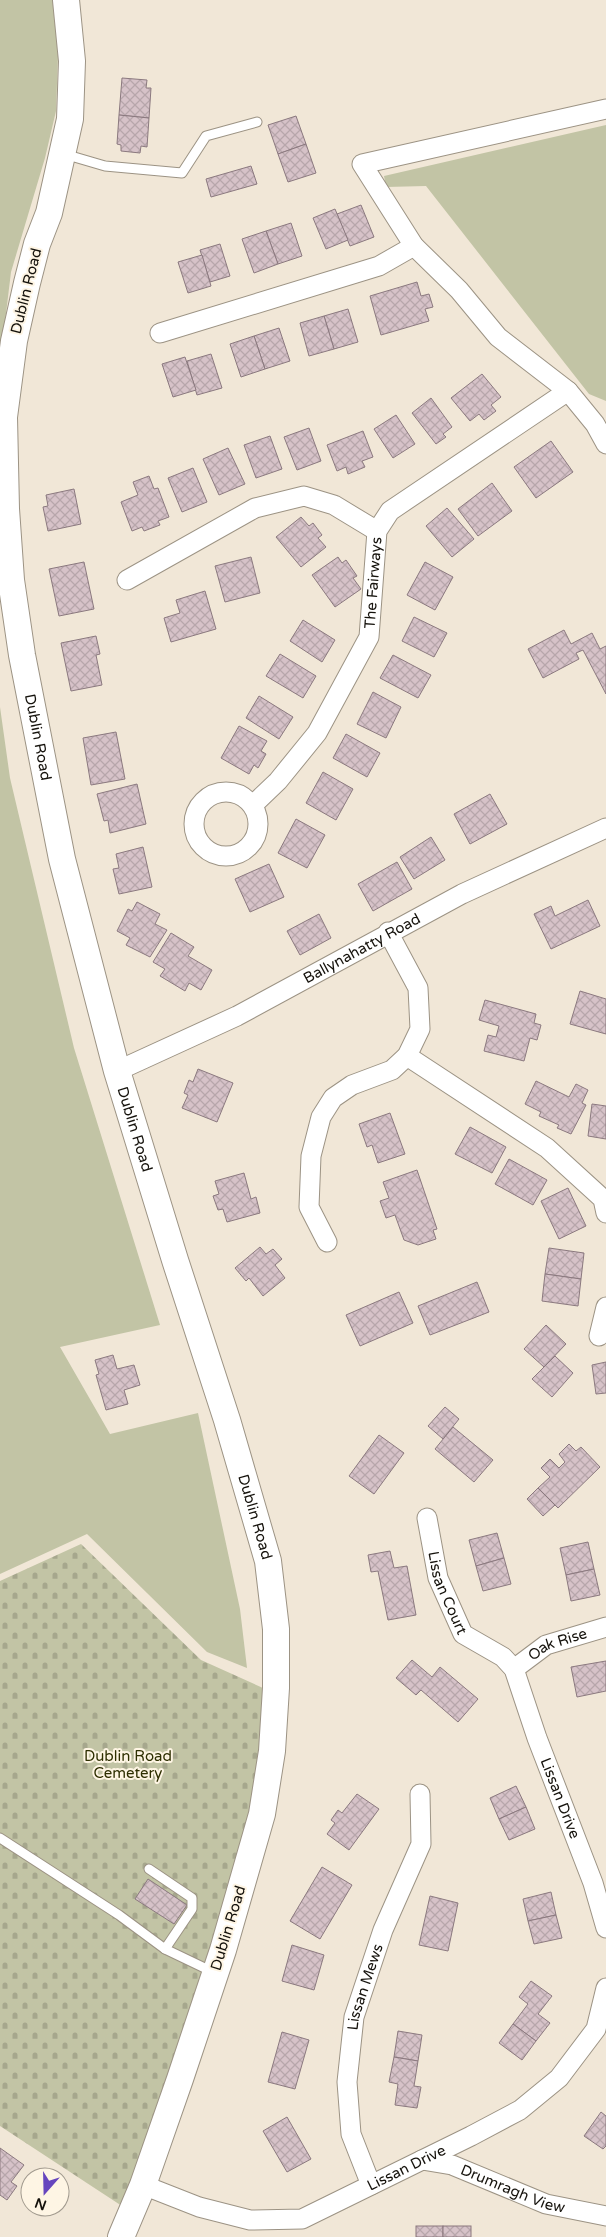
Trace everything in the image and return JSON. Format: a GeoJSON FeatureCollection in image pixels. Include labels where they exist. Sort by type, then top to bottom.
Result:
{"type":"FeatureCollection","features":[{"type":"Feature","properties":{"kind":"street","name":"Dublin Road"},"geometry":{"type":"LineString","coordinates":[[66,0],[72,61],[70,119],[64,154],[49,213],[37,244],[26,283],[14,341],[4,416],[6,509],[11,580],[22,655],[62,859],[117,1071],[174,1260],[227,1420],[265,1551],[276,1628],[276,1688],[272,1752],[262,1814],[215,1972],[143,2185],[121,2237]]}},
{"type":"Feature","properties":{"kind":"street"},"geometry":{"type":"LineString","coordinates":[[606,109],[362,164],[414,246],[459,290],[498,337],[568,391],[595,424],[606,444]]}},
{"type":"Feature","properties":{"kind":"street"},"geometry":{"type":"LineString","coordinates":[[160,333],[379,266],[414,246]]}},
{"type":"Feature","properties":{"kind":"street","name":"The Fairways"},"geometry":{"type":"LineString","coordinates":[[253,805],[278,781],[317,733],[369,637],[377,531],[390,511],[568,391]]}},
{"type":"Feature","properties":{"kind":"street"},"geometry":{"type":"LineString","coordinates":[[127,580],[255,508],[304,496],[334,505],[377,531]]}},
{"type":"Feature","properties":{"kind":"street","name":"Ballynahatty Road"},"geometry":{"type":"LineString","coordinates":[[117,1071],[237,1016],[388,932],[462,894],[603,836]]}},
{"type":"Feature","properties":{"kind":"street"},"geometry":{"type":"LineString","coordinates":[[327,1242],[309,1207],[311,1156],[321,1117],[333,1098],[346,1089],[392,1070],[407,1056],[420,1029],[418,988],[388,932]]}},
{"type":"Feature","properties":{"kind":"street"},"geometry":{"type":"LineString","coordinates":[[407,1056],[599,1184],[606,1213]]}},
{"type":"Feature","properties":{"kind":"street"},"geometry":{"type":"LineString","coordinates":[[599,1336],[606,1307]]}},
{"type":"Feature","properties":{"kind":"street","name":"Lissan Court"},"geometry":{"type":"LineString","coordinates":[[427,1518],[438,1578],[463,1634],[504,1657],[514,1669]]}},
{"type":"Feature","properties":{"kind":"street","name":"Oak Rise"},"geometry":{"type":"LineString","coordinates":[[514,1669],[546,1645],[606,1627]]}},
{"type":"Feature","properties":{"kind":"street","name":"Lissan Drive"},"geometry":{"type":"LineString","coordinates":[[514,1669],[537,1738],[593,1883],[606,1928]]}},
{"type":"Feature","properties":{"kind":"street","name":"Lissan Mews"},"geometry":{"type":"LineString","coordinates":[[371,2185],[352,2134],[347,2082],[354,2017],[383,1930],[420,1844],[420,1794]]}},
{"type":"Feature","properties":{"kind":"street","name":"Lissan Drive"},"geometry":{"type":"LineString","coordinates":[[143,2185],[199,2207],[250,2220],[302,2218],[520,2110],[559,2078],[601,2032],[606,1988]]}},
{"type":"Feature","properties":{"kind":"street","name":"Drumragh View"},"geometry":{"type":"LineString","coordinates":[[422,2160],[452,2165],[546,2204],[606,2216]]}},
{"type":"Feature","properties":{"kind":"lane"},"geometry":{"type":"LineString","coordinates":[[64,154],[106,166],[182,173],[206,136],[257,122]]}},
{"type":"Feature","properties":{"kind":"lane"},"geometry":{"type":"LineString","coordinates":[[0,1838],[119,1915],[165,1950],[215,1972]]}},
{"type":"Feature","properties":{"kind":"lane"},"geometry":{"type":"LineString","coordinates":[[149,1869],[192,1898],[192,1909],[165,1950]]}},
{"type":"Feature","properties":{"kind":"green space"},"geometry":{"type":"Polygon","coordinates":[[[0,0],[54,0],[58,56],[56,111],[45,158],[11,272],[0,363],[0,0]]]}},
{"type":"Feature","properties":{"kind":"green space"},"geometry":{"type":"Polygon","coordinates":[[[606,125],[606,401],[589,394],[426,186],[386,187],[384,176],[606,125]]]}},
{"type":"Feature","properties":{"kind":"green space"},"geometry":{"type":"Polygon","coordinates":[[[0,707],[10,778],[74,1048],[160,1325],[60,1347],[110,1434],[198,1413],[240,1609],[247,1668],[207,1652],[87,1534],[0,1574],[0,707]]]}},
{"type":"Feature","properties":{"kind":"green space","name":"Dublin Road Cemetery"},"geometry":{"type":"Polygon","coordinates":[[[81,1544],[201,1660],[263,1688],[259,1751],[249,1811],[230,1889],[128,2210],[70,2172],[70,2167],[62,2167],[0,2126],[0,1581],[81,1544]]]}},
{"type":"Feature","properties":{"kind":"building"},"geometry":{"type":"Polygon","coordinates":[[[122,78],[147,80],[146,88],[151,88],[149,118],[119,115],[122,78]]]}},
{"type":"Feature","properties":{"kind":"building"},"geometry":{"type":"Polygon","coordinates":[[[119,115],[149,118],[147,147],[141,146],[140,153],[121,151],[121,145],[117,144],[119,115]]]}},
{"type":"Feature","properties":{"kind":"building"},"geometry":{"type":"Polygon","coordinates":[[[296,116],[306,144],[278,154],[268,125],[296,116]]]}},
{"type":"Feature","properties":{"kind":"building"},"geometry":{"type":"Polygon","coordinates":[[[306,144],[316,173],[288,182],[278,154],[306,144]]]}},
{"type":"Feature","properties":{"kind":"building"},"geometry":{"type":"Polygon","coordinates":[[[251,166],[257,184],[211,197],[206,179],[251,166]]]}},
{"type":"Feature","properties":{"kind":"building"},"geometry":{"type":"Polygon","coordinates":[[[361,205],[374,237],[350,246],[337,214],[361,205]]]}},
{"type":"Feature","properties":{"kind":"building"},"geometry":{"type":"Polygon","coordinates":[[[335,209],[348,240],[326,249],[313,218],[335,209]]]}},
{"type":"Feature","properties":{"kind":"building"},"geometry":{"type":"Polygon","coordinates":[[[291,223],[302,256],[278,264],[266,231],[291,223]]]}},
{"type":"Feature","properties":{"kind":"building"},"geometry":{"type":"Polygon","coordinates":[[[266,231],[278,264],[254,273],[242,239],[266,231]]]}},
{"type":"Feature","properties":{"kind":"building"},"geometry":{"type":"Polygon","coordinates":[[[220,244],[230,276],[210,282],[200,250],[220,244]]]}},
{"type":"Feature","properties":{"kind":"building"},"geometry":{"type":"Polygon","coordinates":[[[202,255],[211,286],[188,293],[178,262],[202,255]]]}},
{"type":"Feature","properties":{"kind":"building"},"geometry":{"type":"Polygon","coordinates":[[[417,282],[421,296],[429,294],[433,307],[425,309],[429,321],[381,335],[370,296],[417,282]]]}},
{"type":"Feature","properties":{"kind":"building"},"geometry":{"type":"Polygon","coordinates":[[[348,309],[358,342],[334,349],[324,316],[348,309]]]}},
{"type":"Feature","properties":{"kind":"building"},"geometry":{"type":"Polygon","coordinates":[[[324,316],[334,349],[309,356],[300,323],[324,316]]]}},
{"type":"Feature","properties":{"kind":"building"},"geometry":{"type":"Polygon","coordinates":[[[279,328],[290,361],[265,369],[254,336],[279,328]]]}},
{"type":"Feature","properties":{"kind":"building"},"geometry":{"type":"Polygon","coordinates":[[[254,336],[265,369],[241,377],[230,344],[254,336]]]}},
{"type":"Feature","properties":{"kind":"building"},"geometry":{"type":"Polygon","coordinates":[[[211,354],[222,388],[197,395],[187,361],[211,354]]]}},
{"type":"Feature","properties":{"kind":"building"},"geometry":{"type":"Polygon","coordinates":[[[185,357],[196,390],[173,397],[162,364],[185,357]]]}},
{"type":"Feature","properties":{"kind":"building"},"geometry":{"type":"Polygon","coordinates":[[[482,374],[501,397],[491,405],[496,411],[484,420],[479,414],[470,421],[451,398],[482,374]]]}},
{"type":"Feature","properties":{"kind":"building"},"geometry":{"type":"Polygon","coordinates":[[[431,398],[452,427],[443,434],[446,437],[436,444],[412,413],[431,398]]]}},
{"type":"Feature","properties":{"kind":"building"},"geometry":{"type":"Polygon","coordinates":[[[396,415],[415,444],[393,458],[374,429],[396,415]]]}},
{"type":"Feature","properties":{"kind":"building"},"geometry":{"type":"Polygon","coordinates":[[[309,428],[321,461],[297,470],[284,437],[309,428]]]}},
{"type":"Feature","properties":{"kind":"building"},"geometry":{"type":"Polygon","coordinates":[[[363,431],[373,457],[362,461],[365,467],[348,474],[346,467],[337,471],[327,445],[363,431]]]}},
{"type":"Feature","properties":{"kind":"building"},"geometry":{"type":"Polygon","coordinates":[[[270,436],[282,469],[256,478],[244,445],[270,436]]]}},
{"type":"Feature","properties":{"kind":"building"},"geometry":{"type":"Polygon","coordinates":[[[551,441],[573,472],[536,498],[514,467],[551,441]]]}},
{"type":"Feature","properties":{"kind":"building"},"geometry":{"type":"Polygon","coordinates":[[[228,448],[245,484],[219,495],[203,459],[228,448]]]}},
{"type":"Feature","properties":{"kind":"building"},"geometry":{"type":"Polygon","coordinates":[[[193,468],[207,502],[182,512],[168,478],[193,468]]]}},
{"type":"Feature","properties":{"kind":"building"},"geometry":{"type":"Polygon","coordinates":[[[149,476],[154,489],[158,488],[169,517],[158,521],[160,525],[144,531],[142,527],[132,531],[121,502],[138,495],[133,482],[149,476]]]}},
{"type":"Feature","properties":{"kind":"building"},"geometry":{"type":"Polygon","coordinates":[[[492,483],[512,511],[478,536],[458,509],[492,483]]]}},
{"type":"Feature","properties":{"kind":"building"},"geometry":{"type":"Polygon","coordinates":[[[74,489],[81,524],[48,531],[43,507],[48,506],[46,495],[74,489]]]}},
{"type":"Feature","properties":{"kind":"building"},"geometry":{"type":"Polygon","coordinates":[[[447,508],[474,539],[452,557],[426,526],[447,508]]]}},
{"type":"Feature","properties":{"kind":"building"},"geometry":{"type":"Polygon","coordinates":[[[301,517],[309,526],[313,523],[322,535],[318,538],[326,547],[301,567],[276,537],[301,517]]]}},
{"type":"Feature","properties":{"kind":"building"},"geometry":{"type":"Polygon","coordinates":[[[251,557],[260,593],[225,602],[215,566],[251,557]]]}},
{"type":"Feature","properties":{"kind":"building"},"geometry":{"type":"Polygon","coordinates":[[[338,557],[342,563],[346,560],[357,576],[353,578],[361,589],[335,607],[312,575],[338,557]]]}},
{"type":"Feature","properties":{"kind":"building"},"geometry":{"type":"Polygon","coordinates":[[[84,562],[94,609],[59,616],[49,569],[84,562]]]}},
{"type":"Feature","properties":{"kind":"building"},"geometry":{"type":"Polygon","coordinates":[[[425,562],[453,577],[435,610],[407,595],[425,562]]]}},
{"type":"Feature","properties":{"kind":"building"},"geometry":{"type":"Polygon","coordinates":[[[205,591],[216,629],[171,642],[164,618],[180,613],[176,600],[205,591]]]}},
{"type":"Feature","properties":{"kind":"building"},"geometry":{"type":"Polygon","coordinates":[[[414,617],[447,633],[434,657],[402,641],[414,617]]]}},
{"type":"Feature","properties":{"kind":"building"},"geometry":{"type":"Polygon","coordinates":[[[303,620],[335,640],[322,662],[290,641],[303,620]]]}},
{"type":"Feature","properties":{"kind":"building"},"geometry":{"type":"Polygon","coordinates":[[[564,630],[571,644],[592,633],[600,649],[606,646],[606,694],[583,650],[576,653],[579,659],[543,678],[528,649],[564,630]]]}},
{"type":"Feature","properties":{"kind":"building"},"geometry":{"type":"Polygon","coordinates":[[[96,636],[100,654],[96,655],[102,685],[71,691],[61,643],[96,636]]]}},
{"type":"Feature","properties":{"kind":"building"},"geometry":{"type":"Polygon","coordinates":[[[280,654],[316,676],[303,698],[266,676],[280,654]]]}},
{"type":"Feature","properties":{"kind":"building"},"geometry":{"type":"Polygon","coordinates":[[[393,655],[431,675],[418,698],[380,678],[393,655]]]}},
{"type":"Feature","properties":{"kind":"building"},"geometry":{"type":"Polygon","coordinates":[[[373,692],[401,707],[386,738],[357,724],[373,692]]]}},
{"type":"Feature","properties":{"kind":"building"},"geometry":{"type":"Polygon","coordinates":[[[259,696],[293,717],[279,739],[246,718],[259,696]]]}},
{"type":"Feature","properties":{"kind":"building"},"geometry":{"type":"Polygon","coordinates":[[[239,726],[267,741],[261,751],[266,754],[258,768],[254,765],[249,774],[221,758],[239,726]]]}},
{"type":"Feature","properties":{"kind":"building"},"geometry":{"type":"Polygon","coordinates":[[[116,732],[125,779],[91,785],[83,738],[116,732]]]}},
{"type":"Feature","properties":{"kind":"building"},"geometry":{"type":"Polygon","coordinates":[[[346,734],[380,753],[367,777],[333,758],[346,734]]]}},
{"type":"Feature","properties":{"kind":"building"},"geometry":{"type":"Polygon","coordinates":[[[323,772],[353,789],[336,820],[306,803],[323,772]]]}},
{"type":"Feature","properties":{"kind":"building"},"geometry":{"type":"Polygon","coordinates":[[[137,784],[146,824],[110,833],[108,820],[104,821],[97,794],[137,784]]]}},
{"type":"Feature","properties":{"kind":"building"},"geometry":{"type":"Polygon","coordinates":[[[490,794],[507,824],[470,844],[454,814],[490,794]]]}},
{"type":"Feature","properties":{"kind":"building"},"geometry":{"type":"Polygon","coordinates":[[[296,819],[325,835],[307,868],[278,853],[296,819]]]}},
{"type":"Feature","properties":{"kind":"building"},"geometry":{"type":"Polygon","coordinates":[[[431,837],[445,860],[414,879],[400,857],[431,837]]]}},
{"type":"Feature","properties":{"kind":"building"},"geometry":{"type":"Polygon","coordinates":[[[143,847],[152,887],[119,894],[113,869],[119,868],[116,854],[143,847]]]}},
{"type":"Feature","properties":{"kind":"building"},"geometry":{"type":"Polygon","coordinates":[[[397,862],[412,889],[373,911],[358,884],[397,862]]]}},
{"type":"Feature","properties":{"kind":"building"},"geometry":{"type":"Polygon","coordinates":[[[269,864],[284,897],[250,912],[235,879],[269,864]]]}},
{"type":"Feature","properties":{"kind":"building"},"geometry":{"type":"Polygon","coordinates":[[[588,900],[600,926],[551,949],[534,914],[551,906],[555,916],[588,900]]]}},
{"type":"Feature","properties":{"kind":"building"},"geometry":{"type":"Polygon","coordinates":[[[137,902],[160,914],[155,924],[167,930],[150,957],[126,945],[130,938],[117,931],[128,909],[132,911],[137,902]]]}},
{"type":"Feature","properties":{"kind":"building"},"geometry":{"type":"Polygon","coordinates":[[[319,914],[331,938],[300,955],[287,931],[319,914]]]}},
{"type":"Feature","properties":{"kind":"building"},"geometry":{"type":"Polygon","coordinates":[[[171,933],[194,947],[188,956],[212,970],[201,990],[189,983],[185,991],[160,976],[165,969],[153,962],[171,933]]]}},
{"type":"Feature","properties":{"kind":"building"},"geometry":{"type":"Polygon","coordinates":[[[580,991],[606,999],[606,1034],[570,1024],[580,991]]]}},
{"type":"Feature","properties":{"kind":"building"},"geometry":{"type":"Polygon","coordinates":[[[485,1000],[536,1014],[534,1023],[541,1025],[537,1040],[530,1038],[524,1061],[484,1051],[488,1035],[496,1037],[499,1026],[479,1020],[485,1000]]]}},
{"type":"Feature","properties":{"kind":"building"},"geometry":{"type":"Polygon","coordinates":[[[198,1069],[233,1083],[217,1122],[182,1108],[188,1095],[184,1093],[189,1080],[193,1082],[198,1069]]]}},
{"type":"Feature","properties":{"kind":"building"},"geometry":{"type":"Polygon","coordinates":[[[536,1081],[569,1097],[576,1084],[588,1090],[582,1103],[586,1105],[571,1134],[557,1128],[559,1125],[539,1116],[541,1112],[525,1104],[536,1081]]]}},
{"type":"Feature","properties":{"kind":"building"},"geometry":{"type":"Polygon","coordinates":[[[592,1104],[606,1106],[606,1139],[588,1136],[592,1104]]]}},
{"type":"Feature","properties":{"kind":"building"},"geometry":{"type":"Polygon","coordinates":[[[390,1113],[405,1154],[378,1163],[372,1145],[367,1147],[359,1124],[390,1113]]]}},
{"type":"Feature","properties":{"kind":"building"},"geometry":{"type":"Polygon","coordinates":[[[470,1127],[506,1147],[492,1173],[455,1154],[470,1127]]]}},
{"type":"Feature","properties":{"kind":"building"},"geometry":{"type":"Polygon","coordinates":[[[509,1159],[547,1180],[533,1205],[495,1184],[509,1159]]]}},
{"type":"Feature","properties":{"kind":"building"},"geometry":{"type":"Polygon","coordinates":[[[417,1170],[437,1229],[433,1230],[436,1239],[418,1245],[404,1240],[395,1215],[386,1218],[380,1201],[389,1198],[383,1182],[417,1170]]]}},
{"type":"Feature","properties":{"kind":"building"},"geometry":{"type":"Polygon","coordinates":[[[244,1173],[251,1199],[256,1197],[260,1213],[227,1222],[223,1209],[218,1210],[213,1196],[219,1194],[215,1181],[244,1173]]]}},
{"type":"Feature","properties":{"kind":"building"},"geometry":{"type":"Polygon","coordinates":[[[568,1188],[586,1226],[559,1239],[541,1201],[568,1188]]]}},
{"type":"Feature","properties":{"kind":"building"},"geometry":{"type":"Polygon","coordinates":[[[260,1247],[266,1254],[273,1249],[282,1259],[275,1265],[285,1278],[263,1296],[249,1278],[246,1281],[235,1268],[260,1247]]]}},
{"type":"Feature","properties":{"kind":"building"},"geometry":{"type":"Polygon","coordinates":[[[549,1248],[584,1253],[581,1279],[545,1274],[549,1248]]]}},
{"type":"Feature","properties":{"kind":"building"},"geometry":{"type":"Polygon","coordinates":[[[545,1274],[581,1279],[578,1306],[542,1301],[545,1274]]]}},
{"type":"Feature","properties":{"kind":"building"},"geometry":{"type":"Polygon","coordinates":[[[477,1282],[489,1312],[430,1335],[418,1306],[477,1282]]]}},
{"type":"Feature","properties":{"kind":"building"},"geometry":{"type":"Polygon","coordinates":[[[399,1292],[413,1323],[360,1346],[346,1315],[399,1292]]]}},
{"type":"Feature","properties":{"kind":"building"},"geometry":{"type":"Polygon","coordinates":[[[546,1325],[566,1344],[544,1367],[524,1349],[546,1325]]]}},
{"type":"Feature","properties":{"kind":"building"},"geometry":{"type":"Polygon","coordinates":[[[113,1355],[117,1369],[134,1365],[140,1385],[124,1390],[128,1404],[106,1410],[96,1375],[99,1374],[95,1360],[113,1355]]]}},
{"type":"Feature","properties":{"kind":"building"},"geometry":{"type":"Polygon","coordinates":[[[555,1356],[573,1373],[552,1397],[532,1379],[555,1356]]]}},
{"type":"Feature","properties":{"kind":"building"},"geometry":{"type":"Polygon","coordinates":[[[606,1362],[606,1393],[596,1394],[592,1365],[606,1362]]]}},
{"type":"Feature","properties":{"kind":"building"},"geometry":{"type":"Polygon","coordinates":[[[445,1407],[459,1419],[443,1439],[428,1426],[445,1407]]]}},
{"type":"Feature","properties":{"kind":"building"},"geometry":{"type":"Polygon","coordinates":[[[453,1427],[493,1460],[474,1482],[435,1449],[453,1427]]]}},
{"type":"Feature","properties":{"kind":"building"},"geometry":{"type":"Polygon","coordinates":[[[379,1435],[404,1453],[374,1494],[349,1476],[379,1435]]]}},
{"type":"Feature","properties":{"kind":"building"},"geometry":{"type":"Polygon","coordinates":[[[569,1444],[576,1451],[581,1447],[600,1467],[558,1508],[538,1488],[550,1477],[541,1468],[550,1459],[559,1468],[565,1462],[559,1454],[569,1444]]]}},
{"type":"Feature","properties":{"kind":"building"},"geometry":{"type":"Polygon","coordinates":[[[538,1488],[555,1505],[543,1516],[527,1499],[538,1488]]]}},
{"type":"Feature","properties":{"kind":"building"},"geometry":{"type":"Polygon","coordinates":[[[497,1533],[504,1558],[476,1566],[469,1540],[497,1533]]]}},
{"type":"Feature","properties":{"kind":"building"},"geometry":{"type":"Polygon","coordinates":[[[588,1542],[594,1569],[566,1575],[560,1548],[588,1542]]]}},
{"type":"Feature","properties":{"kind":"building"},"geometry":{"type":"Polygon","coordinates":[[[390,1551],[394,1568],[407,1566],[416,1615],[388,1620],[378,1571],[371,1572],[368,1555],[390,1551]]]}},
{"type":"Feature","properties":{"kind":"building"},"geometry":{"type":"Polygon","coordinates":[[[504,1558],[511,1584],[483,1591],[476,1566],[504,1558]]]}},
{"type":"Feature","properties":{"kind":"building"},"geometry":{"type":"Polygon","coordinates":[[[594,1569],[600,1595],[571,1601],[566,1575],[594,1569]]]}},
{"type":"Feature","properties":{"kind":"building"},"geometry":{"type":"Polygon","coordinates":[[[412,1660],[432,1677],[440,1667],[478,1699],[458,1722],[421,1690],[416,1695],[396,1678],[412,1660]]]}},
{"type":"Feature","properties":{"kind":"building"},"geometry":{"type":"Polygon","coordinates":[[[606,1661],[606,1691],[577,1697],[571,1667],[606,1661]]]}},
{"type":"Feature","properties":{"kind":"building"},"geometry":{"type":"Polygon","coordinates":[[[516,1786],[526,1807],[499,1819],[490,1798],[516,1786]]]}},
{"type":"Feature","properties":{"kind":"building"},"geometry":{"type":"Polygon","coordinates":[[[357,1794],[379,1809],[349,1850],[327,1834],[335,1823],[331,1820],[338,1810],[342,1813],[357,1794]]]}},
{"type":"Feature","properties":{"kind":"building"},"geometry":{"type":"Polygon","coordinates":[[[526,1807],[535,1829],[509,1840],[499,1819],[526,1807]]]}},
{"type":"Feature","properties":{"kind":"building"},"geometry":{"type":"Polygon","coordinates":[[[322,1867],[352,1885],[320,1939],[290,1921],[322,1867]]]}},
{"type":"Feature","properties":{"kind":"building"},"geometry":{"type":"Polygon","coordinates":[[[148,1879],[187,1905],[174,1924],[135,1899],[148,1879]]]}},
{"type":"Feature","properties":{"kind":"building"},"geometry":{"type":"Polygon","coordinates":[[[551,1892],[556,1915],[528,1921],[523,1899],[551,1892]]]}},
{"type":"Feature","properties":{"kind":"building"},"geometry":{"type":"Polygon","coordinates":[[[430,1896],[458,1903],[448,1951],[419,1945],[430,1896]]]}},
{"type":"Feature","properties":{"kind":"building"},"geometry":{"type":"Polygon","coordinates":[[[556,1915],[562,1938],[534,1944],[528,1921],[556,1915]]]}},
{"type":"Feature","properties":{"kind":"building"},"geometry":{"type":"Polygon","coordinates":[[[292,1945],[324,1955],[314,1990],[282,1981],[292,1945]]]}},
{"type":"Feature","properties":{"kind":"building"},"geometry":{"type":"Polygon","coordinates":[[[531,1981],[552,1996],[538,2014],[550,2023],[536,2041],[513,2024],[528,2004],[519,1997],[531,1981]]]}},
{"type":"Feature","properties":{"kind":"building"},"geometry":{"type":"Polygon","coordinates":[[[513,2024],[536,2041],[522,2060],[499,2043],[513,2024]]]}},
{"type":"Feature","properties":{"kind":"building"},"geometry":{"type":"Polygon","coordinates":[[[398,2031],[422,2035],[418,2061],[394,2057],[398,2031]]]}},
{"type":"Feature","properties":{"kind":"building"},"geometry":{"type":"Polygon","coordinates":[[[282,2032],[309,2040],[295,2089],[268,2082],[282,2032]]]}},
{"type":"Feature","properties":{"kind":"building"},"geometry":{"type":"Polygon","coordinates":[[[394,2057],[418,2061],[414,2086],[421,2087],[417,2108],[395,2105],[398,2084],[389,2082],[394,2057]]]}},
{"type":"Feature","properties":{"kind":"building"},"geometry":{"type":"Polygon","coordinates":[[[601,2112],[606,2116],[606,2146],[603,2149],[584,2136],[601,2112]]]}},
{"type":"Feature","properties":{"kind":"building"},"geometry":{"type":"Polygon","coordinates":[[[287,2117],[311,2159],[287,2172],[263,2131],[287,2117]]]}},
{"type":"Feature","properties":{"kind":"building"},"geometry":{"type":"Polygon","coordinates":[[[0,2148],[24,2165],[20,2167],[20,2170],[11,2182],[17,2186],[7,2200],[0,2195],[0,2148]]]}},
{"type":"Feature","properties":{"kind":"building"},"geometry":{"type":"Polygon","coordinates":[[[416,2226],[443,2226],[443,2237],[416,2237],[416,2226]]]}},
{"type":"Feature","properties":{"kind":"building"},"geometry":{"type":"Polygon","coordinates":[[[443,2226],[471,2226],[471,2237],[443,2237],[443,2226]]]}}]}
